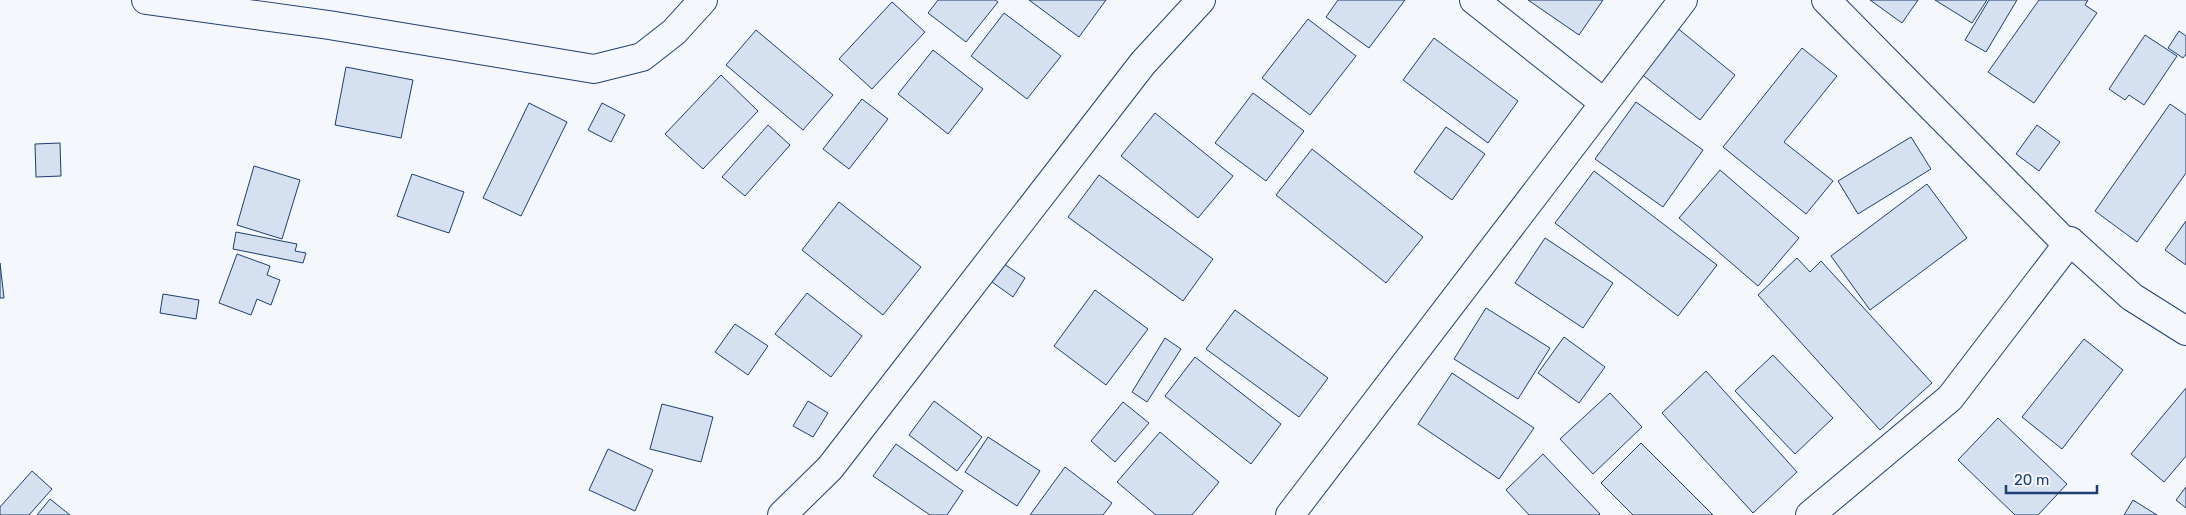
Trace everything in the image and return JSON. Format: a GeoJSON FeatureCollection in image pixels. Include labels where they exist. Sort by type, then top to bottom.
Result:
{"type":"FeatureCollection","features":[{"type":"Feature","properties":{"kind":"street"},"geometry":{"type":"LineString","coordinates":[[146,0],[329,25],[594,69],[642,57],[674,32],[703,0]]}},
{"type":"Feature","properties":{"kind":"street"},"geometry":{"type":"LineString","coordinates":[[782,515],[830,468],[1143,63],[1201,0]]}},
{"type":"Feature","properties":{"kind":"street"},"geometry":{"type":"LineString","coordinates":[[1474,0],[1603,102]]}},
{"type":"Feature","properties":{"kind":"street"},"geometry":{"type":"LineString","coordinates":[[1299,512],[1603,102],[1683,0]]}},
{"type":"Feature","properties":{"kind":"street"},"geometry":{"type":"LineString","coordinates":[[1826,0],[2063,240],[2070,241],[2132,296],[2186,331]]}},
{"type":"Feature","properties":{"kind":"street"},"geometry":{"type":"LineString","coordinates":[[1810,515],[1950,398],[2070,241]]}},
{"type":"Feature","properties":{"kind":"building"},"geometry":{"type":"Polygon","coordinates":[[[938,0],[995,0],[998,2],[966,42],[928,13],[938,0]]]}},
{"type":"Feature","properties":{"kind":"building"},"geometry":{"type":"Polygon","coordinates":[[[1029,0],[1106,0],[1079,37],[1029,0]]]}},
{"type":"Feature","properties":{"kind":"building"},"geometry":{"type":"Polygon","coordinates":[[[1338,0],[1405,0],[1369,48],[1326,17],[1338,0]]]}},
{"type":"Feature","properties":{"kind":"building"},"geometry":{"type":"Polygon","coordinates":[[[1528,0],[1603,0],[1579,35],[1528,0]]]}},
{"type":"Feature","properties":{"kind":"building"},"geometry":{"type":"Polygon","coordinates":[[[1870,0],[1918,0],[1902,23],[1870,0]]]}},
{"type":"Feature","properties":{"kind":"building"},"geometry":{"type":"Polygon","coordinates":[[[1935,0],[1987,0],[1972,23],[1935,0]]]}},
{"type":"Feature","properties":{"kind":"building"},"geometry":{"type":"Polygon","coordinates":[[[1989,0],[2017,0],[1986,52],[1965,40],[1989,0]]]}},
{"type":"Feature","properties":{"kind":"building"},"geometry":{"type":"Polygon","coordinates":[[[2039,0],[2088,0],[2085,5],[2097,13],[2034,103],[1988,72],[2039,0]]]}},
{"type":"Feature","properties":{"kind":"building"},"geometry":{"type":"Polygon","coordinates":[[[892,2],[925,32],[872,89],[839,59],[892,2]]]}},
{"type":"Feature","properties":{"kind":"building"},"geometry":{"type":"Polygon","coordinates":[[[1004,13],[1061,56],[1027,99],[971,56],[1004,13]]]}},
{"type":"Feature","properties":{"kind":"building"},"geometry":{"type":"Polygon","coordinates":[[[1308,19],[1356,56],[1310,115],[1262,78],[1308,19]]]}},
{"type":"Feature","properties":{"kind":"building"},"geometry":{"type":"Polygon","coordinates":[[[1676,27],[1735,75],[1700,120],[1640,73],[1676,27]]]}},
{"type":"Feature","properties":{"kind":"building"},"geometry":{"type":"Polygon","coordinates":[[[756,30],[833,95],[803,130],[726,65],[756,30]]]}},
{"type":"Feature","properties":{"kind":"building"},"geometry":{"type":"Polygon","coordinates":[[[2179,31],[2186,36],[2186,54],[2183,58],[2168,48],[2179,31]]]}},
{"type":"Feature","properties":{"kind":"building"},"geometry":{"type":"Polygon","coordinates":[[[2145,35],[2177,56],[2144,105],[2129,95],[2125,100],[2109,89],[2145,35]]]}},
{"type":"Feature","properties":{"kind":"building"},"geometry":{"type":"Polygon","coordinates":[[[1434,38],[1518,101],[1488,143],[1403,80],[1434,38]]]}},
{"type":"Feature","properties":{"kind":"building"},"geometry":{"type":"Polygon","coordinates":[[[1802,48],[1837,76],[1784,142],[1833,181],[1806,214],[1723,147],[1802,48]]]}},
{"type":"Feature","properties":{"kind":"building"},"geometry":{"type":"Polygon","coordinates":[[[933,50],[983,89],[948,134],[898,94],[933,50]]]}},
{"type":"Feature","properties":{"kind":"building"},"geometry":{"type":"Polygon","coordinates":[[[346,67],[413,80],[401,138],[335,125],[346,67]]]}},
{"type":"Feature","properties":{"kind":"building"},"geometry":{"type":"Polygon","coordinates":[[[721,75],[758,111],[703,169],[665,134],[721,75]]]}},
{"type":"Feature","properties":{"kind":"building"},"geometry":{"type":"Polygon","coordinates":[[[1253,93],[1304,131],[1266,181],[1215,143],[1253,93]]]}},
{"type":"Feature","properties":{"kind":"building"},"geometry":{"type":"Polygon","coordinates":[[[862,99],[888,119],[849,169],[823,149],[862,99]]]}},
{"type":"Feature","properties":{"kind":"building"},"geometry":{"type":"Polygon","coordinates":[[[1636,102],[1703,150],[1663,207],[1595,159],[1636,102]]]}},
{"type":"Feature","properties":{"kind":"building"},"geometry":{"type":"Polygon","coordinates":[[[529,103],[567,122],[521,216],[483,198],[529,103]]]}},
{"type":"Feature","properties":{"kind":"building"},"geometry":{"type":"Polygon","coordinates":[[[602,103],[625,115],[611,142],[588,130],[602,103]]]}},
{"type":"Feature","properties":{"kind":"building"},"geometry":{"type":"Polygon","coordinates":[[[2170,104],[2186,115],[2186,173],[2137,242],[2095,211],[2170,104]]]}},
{"type":"Feature","properties":{"kind":"building"},"geometry":{"type":"Polygon","coordinates":[[[1155,113],[1233,176],[1198,218],[1121,156],[1155,113]]]}},
{"type":"Feature","properties":{"kind":"building"},"geometry":{"type":"Polygon","coordinates":[[[768,125],[790,145],[745,196],[722,177],[768,125]]]}},
{"type":"Feature","properties":{"kind":"building"},"geometry":{"type":"Polygon","coordinates":[[[2037,125],[2060,142],[2039,171],[2016,154],[2037,125]]]}},
{"type":"Feature","properties":{"kind":"building"},"geometry":{"type":"Polygon","coordinates":[[[1446,127],[1485,154],[1452,200],[1414,172],[1446,127]]]}},
{"type":"Feature","properties":{"kind":"building"},"geometry":{"type":"Polygon","coordinates":[[[1911,137],[1931,169],[1858,214],[1838,181],[1911,137]]]}},
{"type":"Feature","properties":{"kind":"building"},"geometry":{"type":"Polygon","coordinates":[[[60,143],[61,176],[36,177],[35,144],[60,143]]]}},
{"type":"Feature","properties":{"kind":"building"},"geometry":{"type":"Polygon","coordinates":[[[1312,149],[1423,237],[1386,283],[1276,195],[1312,149]]]}},
{"type":"Feature","properties":{"kind":"building"},"geometry":{"type":"Polygon","coordinates":[[[254,166],[300,180],[282,239],[237,225],[254,166]]]}},
{"type":"Feature","properties":{"kind":"building"},"geometry":{"type":"Polygon","coordinates":[[[1720,170],[1799,238],[1758,286],[1679,218],[1720,170]]]}},
{"type":"Feature","properties":{"kind":"building"},"geometry":{"type":"Polygon","coordinates":[[[1594,171],[1717,265],[1678,316],[1555,223],[1594,171]]]}},
{"type":"Feature","properties":{"kind":"building"},"geometry":{"type":"Polygon","coordinates":[[[412,174],[464,192],[449,233],[397,216],[412,174]]]}},
{"type":"Feature","properties":{"kind":"building"},"geometry":{"type":"Polygon","coordinates":[[[1099,175],[1213,259],[1183,301],[1068,217],[1099,175]]]}},
{"type":"Feature","properties":{"kind":"building"},"geometry":{"type":"Polygon","coordinates":[[[1927,184],[1967,238],[1870,310],[1831,256],[1927,184]]]}},
{"type":"Feature","properties":{"kind":"building"},"geometry":{"type":"Polygon","coordinates":[[[839,202],[921,267],[883,315],[802,250],[839,202]]]}},
{"type":"Feature","properties":{"kind":"building"},"geometry":{"type":"Polygon","coordinates":[[[2186,221],[2186,265],[2165,250],[2186,221]]]}},
{"type":"Feature","properties":{"kind":"building"},"geometry":{"type":"Polygon","coordinates":[[[236,232],[297,244],[295,251],[306,253],[303,263],[233,249],[236,232]]]}},
{"type":"Feature","properties":{"kind":"building"},"geometry":{"type":"Polygon","coordinates":[[[1545,238],[1613,283],[1583,328],[1515,283],[1545,238]]]}},
{"type":"Feature","properties":{"kind":"building"},"geometry":{"type":"Polygon","coordinates":[[[237,254],[270,266],[267,275],[280,280],[271,305],[257,299],[251,315],[219,303],[237,254]]]}},
{"type":"Feature","properties":{"kind":"building"},"geometry":{"type":"Polygon","coordinates":[[[1797,258],[1810,272],[1821,261],[1932,383],[1880,430],[1758,295],[1797,258]]]}},
{"type":"Feature","properties":{"kind":"building"},"geometry":{"type":"Polygon","coordinates":[[[0,263],[4,298],[0,298],[0,263]]]}},
{"type":"Feature","properties":{"kind":"building"},"geometry":{"type":"Polygon","coordinates":[[[1004,264],[1025,278],[1013,297],[992,282],[1004,264]]]}},
{"type":"Feature","properties":{"kind":"building"},"geometry":{"type":"Polygon","coordinates":[[[1095,290],[1148,329],[1106,385],[1054,346],[1095,290]]]}},
{"type":"Feature","properties":{"kind":"building"},"geometry":{"type":"Polygon","coordinates":[[[807,293],[862,336],[831,377],[775,334],[807,293]]]}},
{"type":"Feature","properties":{"kind":"building"},"geometry":{"type":"Polygon","coordinates":[[[163,294],[199,300],[196,319],[160,313],[163,294]]]}},
{"type":"Feature","properties":{"kind":"building"},"geometry":{"type":"Polygon","coordinates":[[[1486,308],[1550,348],[1518,399],[1454,359],[1486,308]]]}},
{"type":"Feature","properties":{"kind":"building"},"geometry":{"type":"Polygon","coordinates":[[[1235,310],[1328,378],[1299,417],[1206,349],[1235,310]]]}},
{"type":"Feature","properties":{"kind":"building"},"geometry":{"type":"Polygon","coordinates":[[[735,324],[768,346],[748,375],[715,352],[735,324]]]}},
{"type":"Feature","properties":{"kind":"building"},"geometry":{"type":"Polygon","coordinates":[[[1564,337],[1605,367],[1579,403],[1538,373],[1564,337]]]}},
{"type":"Feature","properties":{"kind":"building"},"geometry":{"type":"Polygon","coordinates":[[[1165,338],[1181,349],[1147,402],[1132,392],[1165,338]]]}},
{"type":"Feature","properties":{"kind":"building"},"geometry":{"type":"Polygon","coordinates":[[[2084,339],[2123,370],[2062,449],[2022,417],[2084,339]]]}},
{"type":"Feature","properties":{"kind":"building"},"geometry":{"type":"Polygon","coordinates":[[[1773,355],[1833,418],[1795,454],[1735,391],[1773,355]]]}},
{"type":"Feature","properties":{"kind":"building"},"geometry":{"type":"Polygon","coordinates":[[[1195,357],[1281,424],[1251,464],[1165,396],[1195,357]]]}},
{"type":"Feature","properties":{"kind":"building"},"geometry":{"type":"Polygon","coordinates":[[[1706,371],[1797,472],[1753,513],[1662,413],[1706,371]]]}},
{"type":"Feature","properties":{"kind":"building"},"geometry":{"type":"Polygon","coordinates":[[[1452,373],[1534,428],[1499,479],[1418,424],[1452,373]]]}},
{"type":"Feature","properties":{"kind":"building"},"geometry":{"type":"Polygon","coordinates":[[[2186,388],[2186,456],[2164,482],[2131,454],[2186,388]]]}},
{"type":"Feature","properties":{"kind":"building"},"geometry":{"type":"Polygon","coordinates":[[[1610,393],[1642,427],[1593,474],[1560,439],[1610,393]]]}},
{"type":"Feature","properties":{"kind":"building"},"geometry":{"type":"Polygon","coordinates":[[[808,401],[828,413],[813,437],[793,426],[808,401]]]}},
{"type":"Feature","properties":{"kind":"building"},"geometry":{"type":"Polygon","coordinates":[[[934,401],[982,437],[957,471],[909,435],[934,401]]]}},
{"type":"Feature","properties":{"kind":"building"},"geometry":{"type":"Polygon","coordinates":[[[1123,402],[1149,423],[1115,462],[1091,441],[1123,402]]]}},
{"type":"Feature","properties":{"kind":"building"},"geometry":{"type":"Polygon","coordinates":[[[662,404],[713,417],[701,462],[650,449],[662,404]]]}},
{"type":"Feature","properties":{"kind":"building"},"geometry":{"type":"Polygon","coordinates":[[[1998,418],[2067,484],[2038,515],[2015,515],[1958,460],[1998,418]]]}},
{"type":"Feature","properties":{"kind":"building"},"geometry":{"type":"Polygon","coordinates":[[[1160,432],[1219,482],[1192,515],[1156,515],[1117,482],[1160,432]]]}},
{"type":"Feature","properties":{"kind":"building"},"geometry":{"type":"Polygon","coordinates":[[[988,437],[1040,471],[1017,506],[965,472],[988,437]]]}},
{"type":"Feature","properties":{"kind":"building"},"geometry":{"type":"Polygon","coordinates":[[[1641,443],[1713,515],[1633,515],[1601,483],[1641,443]]]}},
{"type":"Feature","properties":{"kind":"building"},"geometry":{"type":"Polygon","coordinates":[[[896,444],[963,491],[947,515],[930,515],[873,476],[896,444]]]}},
{"type":"Feature","properties":{"kind":"building"},"geometry":{"type":"Polygon","coordinates":[[[608,449],[653,470],[635,511],[589,490],[608,449]]]}},
{"type":"Feature","properties":{"kind":"building"},"geometry":{"type":"Polygon","coordinates":[[[1543,454],[1600,514],[1529,515],[1506,490],[1543,454]]]}},
{"type":"Feature","properties":{"kind":"building"},"geometry":{"type":"Polygon","coordinates":[[[1065,467],[1112,503],[1103,515],[1030,515],[1065,467]]]}},
{"type":"Feature","properties":{"kind":"building"},"geometry":{"type":"Polygon","coordinates":[[[32,471],[52,489],[29,515],[0,515],[0,507],[32,471]]]}},
{"type":"Feature","properties":{"kind":"building"},"geometry":{"type":"Polygon","coordinates":[[[2186,487],[2186,508],[2176,500],[2186,487]]]}},
{"type":"Feature","properties":{"kind":"building"},"geometry":{"type":"Polygon","coordinates":[[[50,499],[70,515],[37,515],[50,499]]]}},
{"type":"Feature","properties":{"kind":"building"},"geometry":{"type":"Polygon","coordinates":[[[2133,500],[2157,515],[2124,515],[2133,500]]]}}]}
